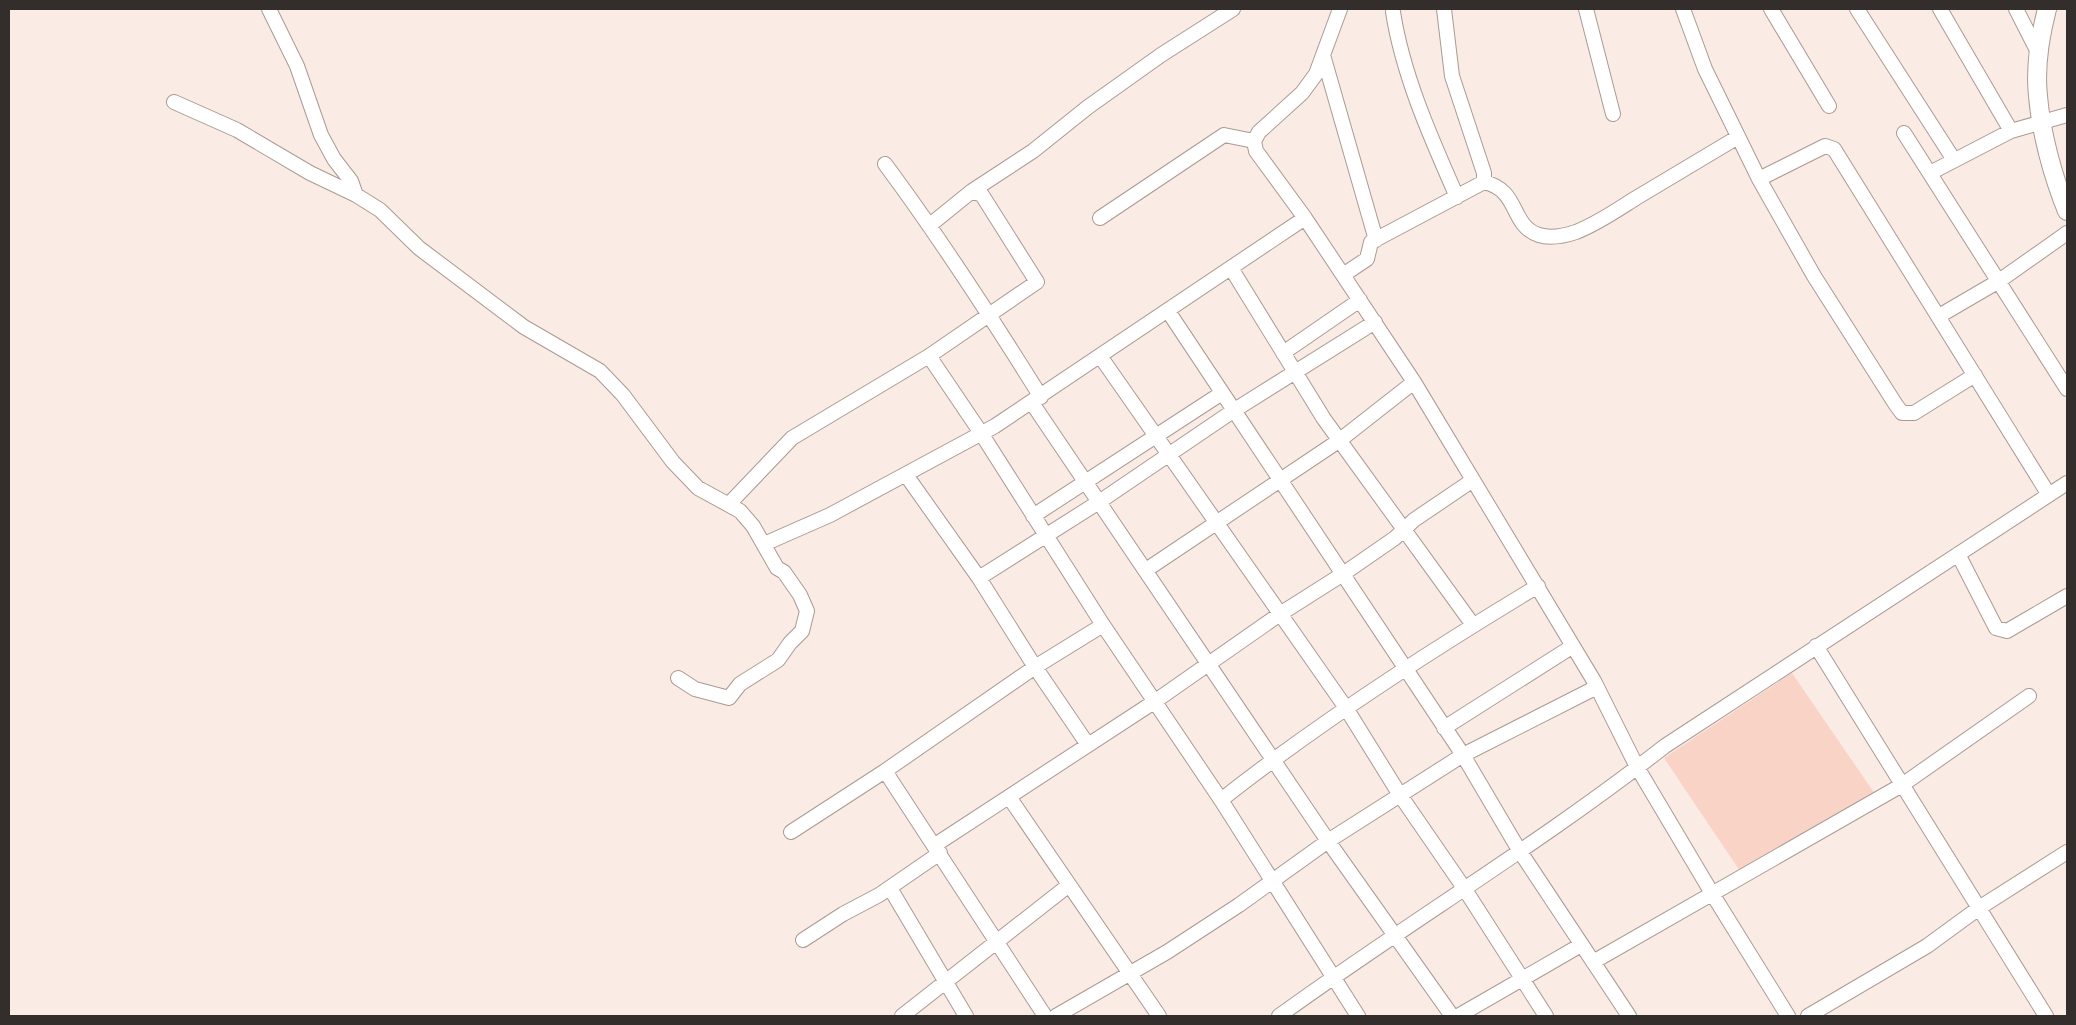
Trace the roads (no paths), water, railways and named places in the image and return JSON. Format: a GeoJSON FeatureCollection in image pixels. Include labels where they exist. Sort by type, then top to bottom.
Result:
{"type":"FeatureCollection","features":[{"type":"Feature","properties":{"kind":"main road"},"geometry":{"type":"LineString","coordinates":[[2046,9],[2039,54],[2038,95],[2042,122],[2061,196],[2067,211]]}},
{"type":"Feature","properties":{"kind":"street"},"geometry":{"type":"LineString","coordinates":[[269,9],[297,66],[321,135],[334,159],[352,181],[356,195]]}},
{"type":"Feature","properties":{"kind":"street"},"geometry":{"type":"LineString","coordinates":[[930,225],[972,190],[1033,151],[1088,107],[1161,55],[1233,9]]}},
{"type":"Feature","properties":{"kind":"street"},"geometry":{"type":"LineString","coordinates":[[1340,9],[1316,74],[1302,92],[1259,132],[1254,142],[1256,151],[1305,218],[1414,382],[1574,646],[1637,767],[1788,1016]]}},
{"type":"Feature","properties":{"kind":"street"},"geometry":{"type":"LineString","coordinates":[[1444,9],[1452,76],[1484,173],[1484,182]]}},
{"type":"Feature","properties":{"kind":"street"},"geometry":{"type":"LineString","coordinates":[[1586,9],[1613,114]]}},
{"type":"Feature","properties":{"kind":"street"},"geometry":{"type":"LineString","coordinates":[[1682,9],[1705,69],[1759,179],[1814,276],[1902,413],[1914,413],[1975,375]]}},
{"type":"Feature","properties":{"kind":"street"},"geometry":{"type":"LineString","coordinates":[[1771,9],[1829,106]]}},
{"type":"Feature","properties":{"kind":"street"},"geometry":{"type":"LineString","coordinates":[[1857,9],[1954,160]]}},
{"type":"Feature","properties":{"kind":"street"},"geometry":{"type":"LineString","coordinates":[[1940,9],[2011,131]]}},
{"type":"Feature","properties":{"kind":"street"},"geometry":{"type":"LineString","coordinates":[[2016,9],[2039,54]]}},
{"type":"Feature","properties":{"kind":"street"},"geometry":{"type":"LineString","coordinates":[[1393,12],[1396,35],[1419,106],[1457,197]]}},
{"type":"Feature","properties":{"kind":"street"},"geometry":{"type":"LineString","coordinates":[[1323,55],[1350,156],[1376,240]]}},
{"type":"Feature","properties":{"kind":"street"},"geometry":{"type":"LineString","coordinates":[[174,102],[245,134],[310,173],[356,195],[380,210],[419,248],[524,327],[600,371],[623,395],[673,462],[698,488],[740,511],[753,526],[777,568],[784,572],[800,595],[807,611],[802,631],[790,643],[778,660],[740,684],[729,698],[695,689],[678,678]]}},
{"type":"Feature","properties":{"kind":"street"},"geometry":{"type":"LineString","coordinates":[[1930,173],[2011,131],[2067,115]]}},
{"type":"Feature","properties":{"kind":"street"},"geometry":{"type":"LineString","coordinates":[[1904,133],[2067,389]]}},
{"type":"Feature","properties":{"kind":"street"},"geometry":{"type":"LineString","coordinates":[[1100,218],[1224,136],[1254,142]]}},
{"type":"Feature","properties":{"kind":"street"},"geometry":{"type":"LineString","coordinates":[[1343,275],[1367,259],[1369,254],[1368,247],[1371,242],[1484,182],[1493,184],[1504,191],[1521,222],[1530,231],[1551,237],[1564,236],[1578,231],[1611,213],[1738,137]]}},
{"type":"Feature","properties":{"kind":"street"},"geometry":{"type":"LineString","coordinates":[[1759,179],[1825,146],[1834,149],[2049,495]]}},
{"type":"Feature","properties":{"kind":"street"},"geometry":{"type":"LineString","coordinates":[[885,164],[930,225],[989,314],[1036,400],[1086,482],[1274,758],[1328,841],[1452,1016]]}},
{"type":"Feature","properties":{"kind":"street"},"geometry":{"type":"LineString","coordinates":[[729,504],[792,438],[929,356],[1037,282],[982,195],[972,190]]}},
{"type":"Feature","properties":{"kind":"street"},"geometry":{"type":"LineString","coordinates":[[764,544],[830,515],[981,434],[1036,400],[1305,218]]}},
{"type":"Feature","properties":{"kind":"street"},"geometry":{"type":"LineString","coordinates":[[1939,316],[1999,281],[2067,233]]}},
{"type":"Feature","properties":{"kind":"street"},"geometry":{"type":"LineString","coordinates":[[1231,268],[1324,419],[1473,625]]}},
{"type":"Feature","properties":{"kind":"street"},"geometry":{"type":"LineString","coordinates":[[1283,353],[1360,300]]}},
{"type":"Feature","properties":{"kind":"street"},"geometry":{"type":"LineString","coordinates":[[1168,311],[1343,574],[1404,670],[1463,755],[1520,850],[1629,1016]]}},
{"type":"Feature","properties":{"kind":"street"},"geometry":{"type":"LineString","coordinates":[[979,578],[1100,502],[1233,411],[1375,322]]}},
{"type":"Feature","properties":{"kind":"street"},"geometry":{"type":"LineString","coordinates":[[929,356],[1103,625],[1221,800],[1332,978],[1358,1016]]}},
{"type":"Feature","properties":{"kind":"street"},"geometry":{"type":"LineString","coordinates":[[1100,356],[1346,708],[1400,795],[1464,888],[1546,1016]]}},
{"type":"Feature","properties":{"kind":"street"},"geometry":{"type":"LineString","coordinates":[[1146,570],[1340,440],[1414,382]]}},
{"type":"Feature","properties":{"kind":"street"},"geometry":{"type":"LineString","coordinates":[[1033,516],[1222,393]]}},
{"type":"Feature","properties":{"kind":"street"},"geometry":{"type":"LineString","coordinates":[[906,475],[979,578],[1088,745]]}},
{"type":"Feature","properties":{"kind":"street"},"geometry":{"type":"LineString","coordinates":[[803,940],[843,914],[890,888],[938,849],[1009,797],[1154,702],[1280,614],[1343,574],[1414,520],[1473,480]]}},
{"type":"Feature","properties":{"kind":"street"},"geometry":{"type":"LineString","coordinates":[[1279,1016],[1520,850],[1665,746],[2067,483]]}},
{"type":"Feature","properties":{"kind":"street"},"geometry":{"type":"LineString","coordinates":[[1958,554],[1996,628],[2000,631],[2007,631],[2067,596]]}},
{"type":"Feature","properties":{"kind":"street"},"geometry":{"type":"LineString","coordinates":[[1221,800],[1274,758],[1346,708],[1473,625],[1538,586]]}},
{"type":"Feature","properties":{"kind":"street"},"geometry":{"type":"LineString","coordinates":[[791,832],[885,771],[1035,666],[1103,625]]}},
{"type":"Feature","properties":{"kind":"street"},"geometry":{"type":"LineString","coordinates":[[1444,728],[1574,646]]}},
{"type":"Feature","properties":{"kind":"street"},"geometry":{"type":"LineString","coordinates":[[1816,646],[2046,1016]]}},
{"type":"Feature","properties":{"kind":"street"},"geometry":{"type":"LineString","coordinates":[[1056,1016],[1167,952],[1272,882],[1328,841],[1463,755],[1597,687]]}},
{"type":"Feature","properties":{"kind":"street"},"geometry":{"type":"LineString","coordinates":[[1592,962],[1902,785],[2030,696]]}},
{"type":"Feature","properties":{"kind":"street"},"geometry":{"type":"LineString","coordinates":[[885,771],[938,849],[1045,1016]]}},
{"type":"Feature","properties":{"kind":"street"},"geometry":{"type":"LineString","coordinates":[[1009,797],[1159,1016]]}},
{"type":"Feature","properties":{"kind":"street"},"geometry":{"type":"LineString","coordinates":[[1808,1016],[1927,946],[1978,908],[2067,852]]}},
{"type":"Feature","properties":{"kind":"street"},"geometry":{"type":"LineString","coordinates":[[902,1016],[1069,885]]}},
{"type":"Feature","properties":{"kind":"street"},"geometry":{"type":"LineString","coordinates":[[890,888],[966,1016]]}},
{"type":"Feature","properties":{"kind":"street"},"geometry":{"type":"LineString","coordinates":[[1458,1016],[1581,945]]}}]}
